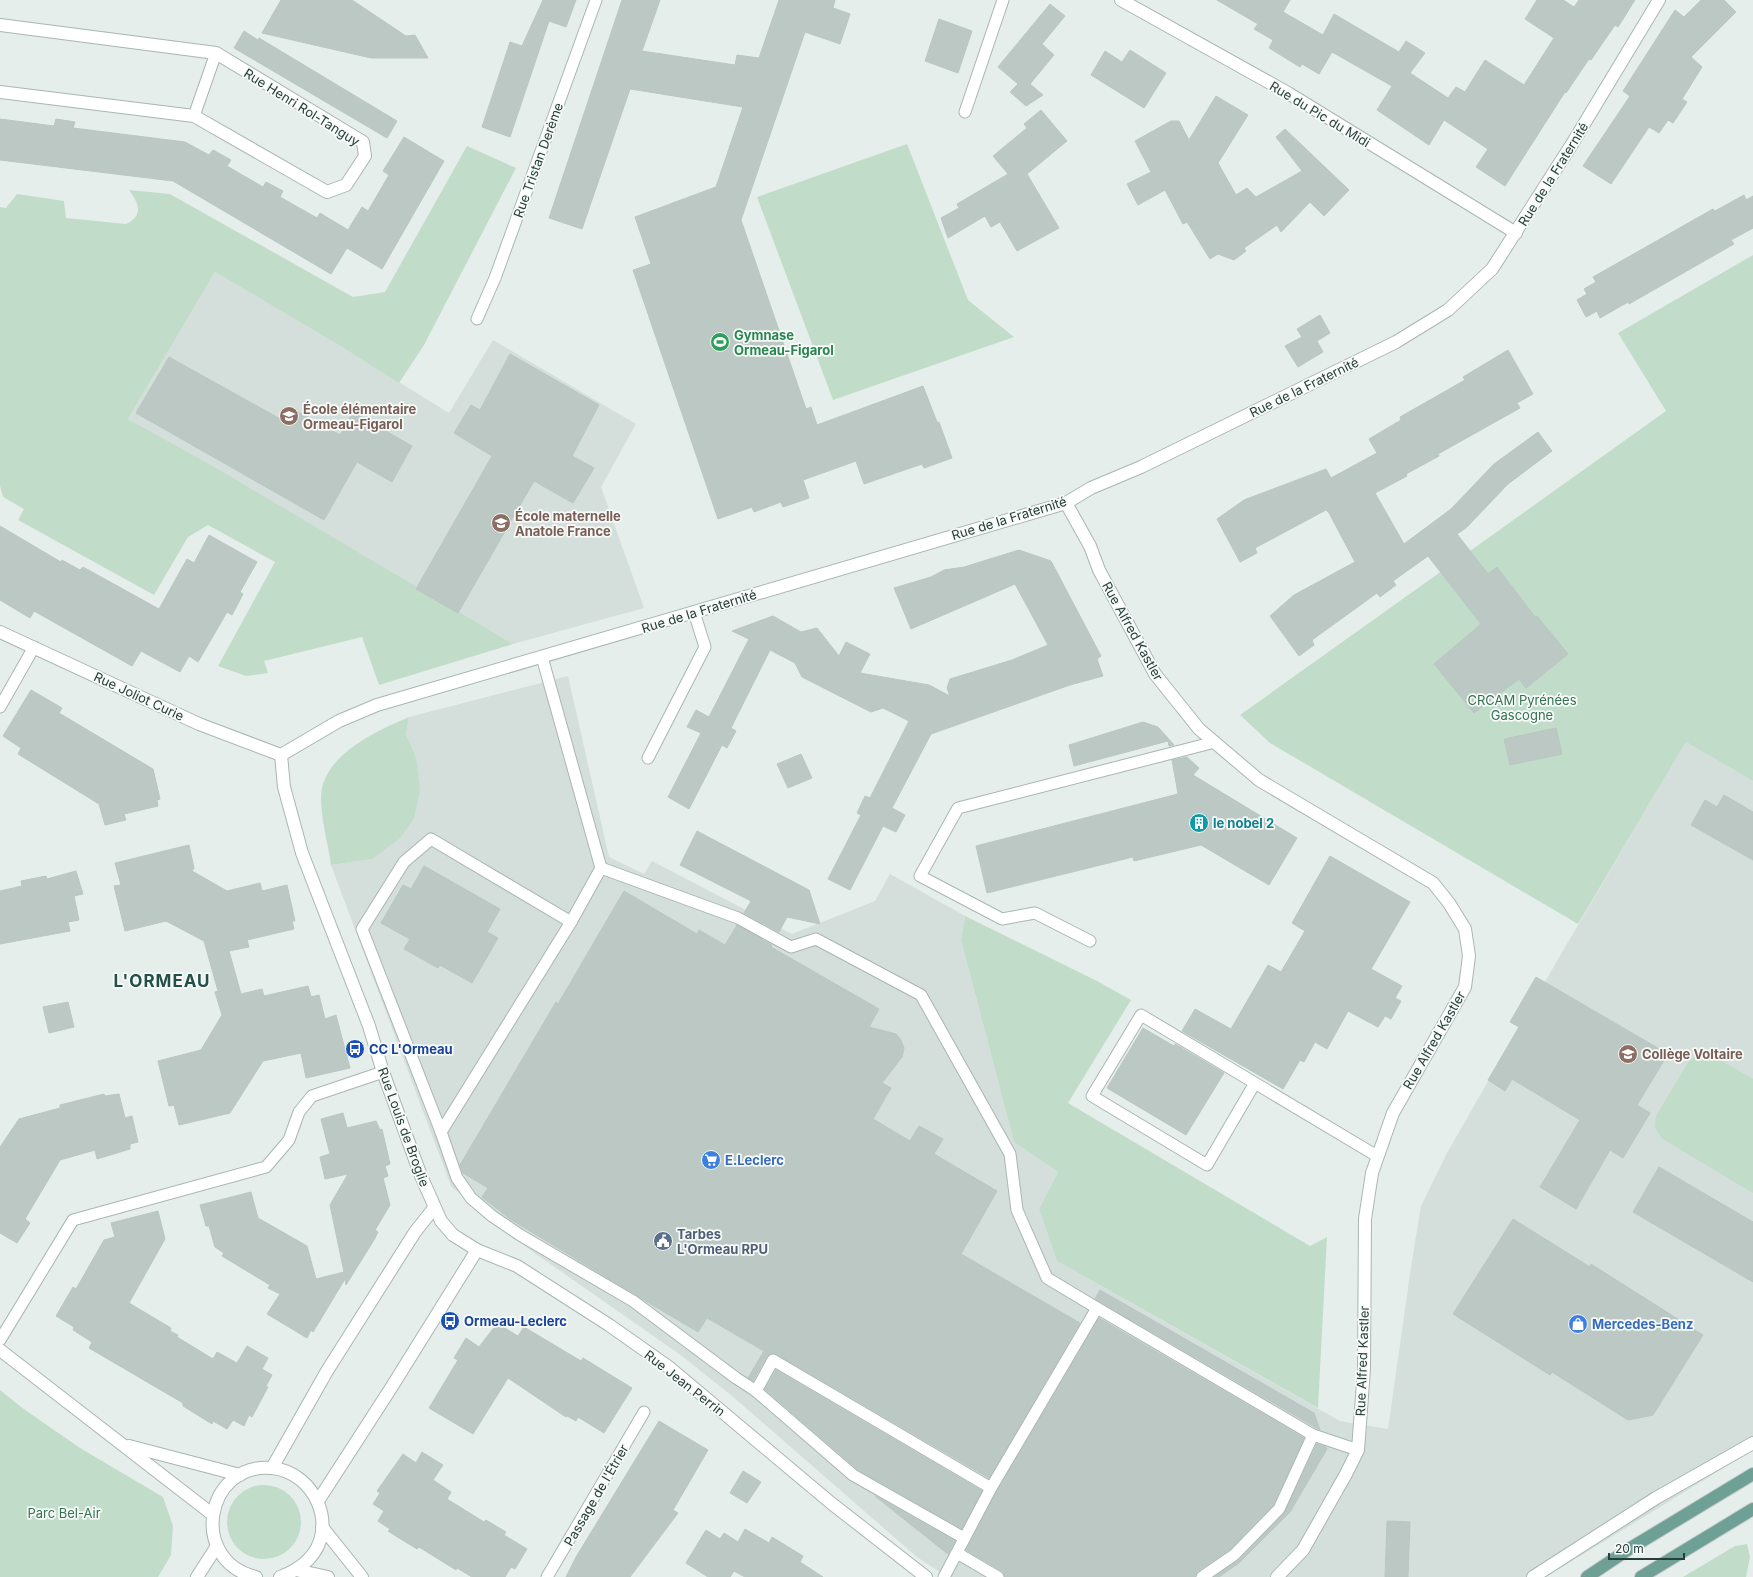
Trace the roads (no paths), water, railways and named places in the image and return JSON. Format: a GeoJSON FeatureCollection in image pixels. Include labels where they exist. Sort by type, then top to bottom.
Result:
{"type":"FeatureCollection","features":[{"type":"Feature","properties":{"kind":"main road"},"geometry":{"type":"LineString","coordinates":[[1587,1577],[1629,1549],[1753,1474]]}},
{"type":"Feature","properties":{"kind":"main road"},"geometry":{"type":"LineString","coordinates":[[1641,1577],[1753,1509]]}},
{"type":"Feature","properties":{"kind":"street","name":"Rue du Pic du Midi"},"geometry":{"type":"LineString","coordinates":[[1121,0],[1288,93],[1516,233]]}},
{"type":"Feature","properties":{"kind":"street","name":"Rue de la Fraternité"},"geometry":{"type":"LineString","coordinates":[[281,755],[339,721],[377,705],[1066,503],[1090,488],[1140,467],[1396,342],[1448,310],[1492,269],[1572,144],[1659,0]]}},
{"type":"Feature","properties":{"kind":"street","name":"Rue Henri Rol-Tanguy"},"geometry":{"type":"LineString","coordinates":[[0,25],[216,53],[362,142],[365,156],[346,185],[326,192],[194,116],[0,92]]}},
{"type":"Feature","properties":{"kind":"street","name":"Rue Alfred Kastler"},"geometry":{"type":"LineString","coordinates":[[1066,503],[1090,546],[1099,570],[1155,674],[1199,729],[1259,780],[1433,883],[1449,903],[1465,929],[1469,956],[1465,987],[1393,1114],[1372,1172],[1365,1220],[1364,1369],[1358,1450],[1303,1550],[1277,1577]]}},
{"type":"Feature","properties":{"kind":"street","name":"Rue Joliot Curie"},"geometry":{"type":"LineString","coordinates":[[0,632],[199,724],[281,755]]}},
{"type":"Feature","properties":{"kind":"street","name":"Rue Louis de Broglie"},"geometry":{"type":"LineString","coordinates":[[281,755],[284,787],[302,853],[368,1026],[382,1072],[434,1208]]}},
{"type":"Feature","properties":{"kind":"street","name":"Rue Jean Perrin"},"geometry":{"type":"LineString","coordinates":[[434,1208],[441,1221],[453,1235],[476,1250],[517,1266],[609,1325],[670,1368],[831,1502],[926,1577]]}},
{"type":"Feature","properties":{"kind":"street"},"geometry":{"type":"LineString","coordinates":[[272,1468],[331,1364],[415,1232],[434,1208]]}},
{"type":"Feature","properties":{"kind":"street"},"geometry":{"type":"LineString","coordinates":[[318,1501],[391,1388],[476,1250]]}},
{"type":"Feature","properties":{"kind":"street"},"geometry":{"type":"LineString","coordinates":[[0,1350],[124,1444],[212,1514]]}},
{"type":"Feature","properties":{"kind":"street"},"geometry":{"type":"LineString","coordinates":[[1533,1577],[1656,1498],[1753,1443]]}},
{"type":"Feature","properties":{"kind":"street"},"geometry":{"type":"LineString","coordinates":[[124,1444],[240,1475]]}},
{"type":"Feature","properties":{"kind":"street"},"geometry":{"type":"LineString","coordinates":[[256,1577],[248,1575],[235,1568],[224,1559],[217,1546],[212,1531],[212,1514],[218,1499],[227,1485],[240,1475],[256,1469],[272,1468],[286,1471],[299,1478],[310,1488],[318,1501],[322,1514],[322,1527],[318,1544],[309,1559],[296,1570],[280,1577]]}},
{"type":"Feature","properties":{"kind":"street"},"geometry":{"type":"LineString","coordinates":[[322,1527],[362,1577]]}},
{"type":"Feature","properties":{"kind":"street"},"geometry":{"type":"LineString","coordinates":[[197,1577],[217,1546]]}},
{"type":"Feature","properties":{"kind":"street"},"geometry":{"type":"LineString","coordinates":[[296,1570],[328,1577]]}},
{"type":"Feature","properties":{"kind":"lane","name":"Rue Tristan Derème"},"geometry":{"type":"LineString","coordinates":[[477,319],[495,278],[596,0]]}},
{"type":"Feature","properties":{"kind":"lane"},"geometry":{"type":"LineString","coordinates":[[965,112],[1003,0]]}},
{"type":"Feature","properties":{"kind":"lane"},"geometry":{"type":"LineString","coordinates":[[194,116],[216,53]]}},
{"type":"Feature","properties":{"kind":"lane"},"geometry":{"type":"LineString","coordinates":[[648,758],[705,647],[694,612]]}},
{"type":"Feature","properties":{"kind":"lane"},"geometry":{"type":"LineString","coordinates":[[0,707],[34,648]]}},
{"type":"Feature","properties":{"kind":"lane"},"geometry":{"type":"LineString","coordinates":[[441,1132],[571,922],[601,868],[542,657]]}},
{"type":"Feature","properties":{"kind":"lane"},"geometry":{"type":"LineString","coordinates":[[1090,941],[1035,913],[1002,919],[920,876],[958,808],[1215,742]]}},
{"type":"Feature","properties":{"kind":"lane"},"geometry":{"type":"LineString","coordinates":[[571,922],[431,839],[404,862],[362,929],[441,1132],[457,1178],[471,1198],[492,1216],[520,1235],[633,1301],[736,1378],[756,1391],[854,1475],[964,1538]]}},
{"type":"Feature","properties":{"kind":"lane"},"geometry":{"type":"LineString","coordinates":[[601,868],[738,918],[791,947],[816,939],[921,995],[1010,1154],[1017,1210],[1047,1278],[1313,1435],[1358,1450]]}},
{"type":"Feature","properties":{"kind":"lane"},"geometry":{"type":"LineString","coordinates":[[1255,1083],[1207,1165],[1092,1096],[1141,1015],[1378,1156]]}},
{"type":"Feature","properties":{"kind":"lane"},"geometry":{"type":"LineString","coordinates":[[0,1340],[73,1220],[266,1167],[289,1140],[299,1112],[312,1096],[382,1072]]}},
{"type":"Feature","properties":{"kind":"lane"},"geometry":{"type":"LineString","coordinates":[[944,1577],[991,1488],[1097,1308]]}},
{"type":"Feature","properties":{"kind":"lane"},"geometry":{"type":"LineString","coordinates":[[756,1391],[773,1360],[991,1488]]}},
{"type":"Feature","properties":{"kind":"lane","name":"Passage de l'Étrier"},"geometry":{"type":"LineString","coordinates":[[547,1577],[644,1412]]}},
{"type":"Feature","properties":{"kind":"lane"},"geometry":{"type":"LineString","coordinates":[[1202,1577],[1234,1555],[1279,1509],[1313,1435]]}},
{"type":"Feature","properties":{"kind":"lane"},"geometry":{"type":"LineString","coordinates":[[957,1553],[998,1577]]}},
{"type":"Feature","properties":{"kind":"place","name":"Gymnase Ormeau-Figarol"},"geometry":{"type":"Point","coordinates":[720,342]}},
{"type":"Feature","properties":{"kind":"place","name":"École élémentaire Ormeau-Figarol"},"geometry":{"type":"Point","coordinates":[289,416]}},
{"type":"Feature","properties":{"kind":"place","name":"École maternelle Anatole France"},"geometry":{"type":"Point","coordinates":[501,523]}},
{"type":"Feature","properties":{"kind":"place","name":"le nobel 2"},"geometry":{"type":"Point","coordinates":[1199,823]}},
{"type":"Feature","properties":{"kind":"place","name":"CC L'Ormeau"},"geometry":{"type":"Point","coordinates":[355,1049]}},
{"type":"Feature","properties":{"kind":"place","name":"Collège Voltaire"},"geometry":{"type":"Point","coordinates":[1628,1054]}},
{"type":"Feature","properties":{"kind":"place","name":"E.Leclerc"},"geometry":{"type":"Point","coordinates":[711,1160]}},
{"type":"Feature","properties":{"kind":"place","name":"Tarbes L'Ormeau RPU"},"geometry":{"type":"Point","coordinates":[663,1241]}},
{"type":"Feature","properties":{"kind":"place","name":"Ormeau-Leclerc"},"geometry":{"type":"Point","coordinates":[450,1321]}},
{"type":"Feature","properties":{"kind":"place","name":"Mercedes-Benz"},"geometry":{"type":"Point","coordinates":[1578,1324]}},
{"type":"Feature","properties":{"kind":"district","name":"L'ORMEAU"},"geometry":{"type":"Point","coordinates":[162,981]}},
{"type":"Feature","properties":{"kind":"park label","name":"CRCAM Pyrénées Gascogne"},"geometry":{"type":"Point","coordinates":[1522,708]}},
{"type":"Feature","properties":{"kind":"park label","name":"Parc Bel-Air"},"geometry":{"type":"Point","coordinates":[64,1513]}}]}
